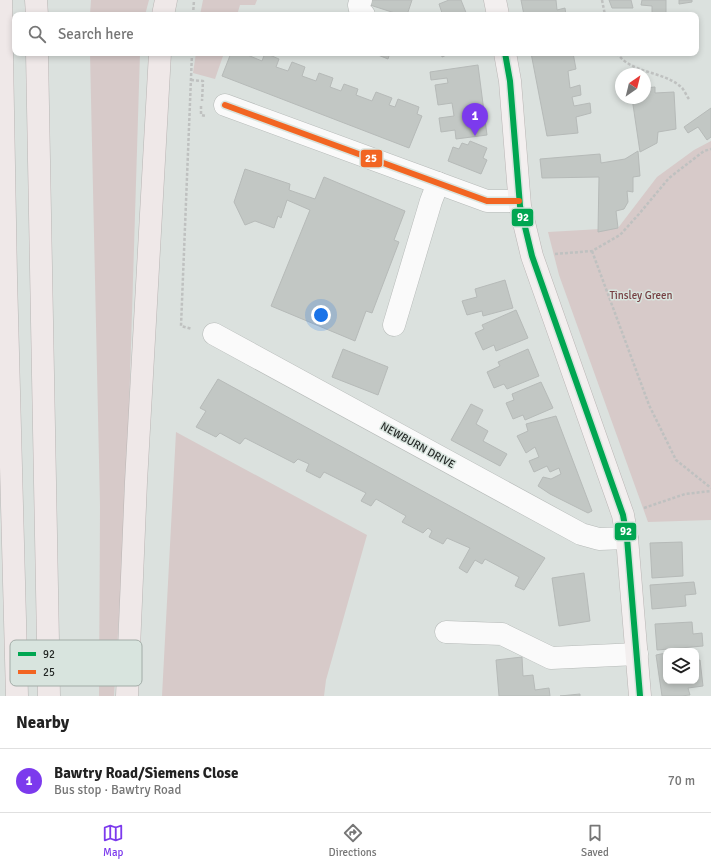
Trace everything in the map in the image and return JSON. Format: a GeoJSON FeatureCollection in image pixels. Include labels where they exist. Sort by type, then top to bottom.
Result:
{"type":"FeatureCollection","features":[{"type":"Feature","properties":{"kind":"highway"},"geometry":{"type":"LineString","coordinates":[[1,0],[16,640]]}},
{"type":"Feature","properties":{"kind":"highway"},"geometry":{"type":"LineString","coordinates":[[36,0],[37,12]]}},
{"type":"Feature","properties":{"kind":"highway"},"geometry":{"type":"LineString","coordinates":[[164,12],[166,0]]}},
{"type":"Feature","properties":{"kind":"highway"},"geometry":{"type":"LineString","coordinates":[[129,640],[136,482],[160,56]]}},
{"type":"Feature","properties":{"kind":"highway"},"geometry":{"type":"LineString","coordinates":[[37,64],[48,640]]}},
{"type":"Feature","properties":{"kind":"highway"},"geometry":{"type":"LineString","coordinates":[[17,686],[17,696]]}},
{"type":"Feature","properties":{"kind":"highway"},"geometry":{"type":"LineString","coordinates":[[49,686],[49,696]]}},
{"type":"Feature","properties":{"kind":"highway"},"geometry":{"type":"LineString","coordinates":[[127,686],[127,696]]}},
{"type":"Feature","properties":{"kind":"main road"},"geometry":{"type":"LineString","coordinates":[[495,0],[497,12]]}},
{"type":"Feature","properties":{"kind":"main road"},"geometry":{"type":"LineString","coordinates":[[506,56],[510,81],[519,201],[532,256],[623,515],[627,538],[640,696]]}},
{"type":"Feature","properties":{"kind":"street"},"geometry":{"type":"LineString","coordinates":[[361,0],[359,5],[361,12]]}},
{"type":"Feature","properties":{"kind":"street"},"geometry":{"type":"LineString","coordinates":[[225,105],[487,200],[519,201]]}},
{"type":"Feature","properties":{"kind":"street"},"geometry":{"type":"LineString","coordinates":[[394,325],[431,201],[438,183]]}},
{"type":"Feature","properties":{"kind":"street","name":"NEWBURN DRIVE"},"geometry":{"type":"LineString","coordinates":[[214,334],[581,534],[599,539],[627,538]]}},
{"type":"Feature","properties":{"kind":"street"},"geometry":{"type":"LineString","coordinates":[[446,632],[502,634],[551,658],[637,654]]}},
{"type":"Feature","properties":{"kind":"path"},"geometry":{"type":"LineString","coordinates":[[193,12],[194,0]]}},
{"type":"Feature","properties":{"kind":"path"},"geometry":{"type":"LineString","coordinates":[[602,0],[604,12]]}},
{"type":"Feature","properties":{"kind":"path"},"geometry":{"type":"LineString","coordinates":[[192,56],[181,326],[214,334]]}},
{"type":"Feature","properties":{"kind":"path"},"geometry":{"type":"LineString","coordinates":[[618,56],[632,66],[662,76],[680,86],[689,99]]}},
{"type":"Feature","properties":{"kind":"path"},"geometry":{"type":"LineString","coordinates":[[532,256],[592,251],[620,235],[669,178],[704,151],[711,149]]}},
{"type":"Feature","properties":{"kind":"path"},"geometry":{"type":"LineString","coordinates":[[592,251],[649,405],[676,460],[711,488]]}},
{"type":"Feature","properties":{"kind":"path"},"geometry":{"type":"LineString","coordinates":[[623,515],[685,494],[711,491]]}},
{"type":"Feature","properties":{"kind":"green space"},"geometry":{"type":"Polygon","coordinates":[[[91,0],[149,0],[146,12],[90,12],[91,0]]]}},
{"type":"Feature","properties":{"kind":"green space"},"geometry":{"type":"Polygon","coordinates":[[[203,0],[257,0],[255,5],[240,5],[238,12],[201,12],[203,0]]]}},
{"type":"Feature","properties":{"kind":"green space"},"geometry":{"type":"Polygon","coordinates":[[[90,56],[140,56],[126,507],[118,640],[99,640],[100,506],[90,56]]]}},
{"type":"Feature","properties":{"kind":"green space"},"geometry":{"type":"Polygon","coordinates":[[[196,56],[223,56],[215,79],[193,73],[196,56]]]}},
{"type":"Feature","properties":{"kind":"green space","name":"Tinsley Green"},"geometry":{"type":"Polygon","coordinates":[[[711,141],[711,520],[648,522],[559,275],[548,232],[618,228],[657,177],[694,150],[711,141]]]}},
{"type":"Feature","properties":{"kind":"green space"},"geometry":{"type":"Polygon","coordinates":[[[176,432],[367,535],[326,680],[324,696],[162,696],[176,432]]]}},
{"type":"Feature","properties":{"kind":"green space"},"geometry":{"type":"Polygon","coordinates":[[[99,686],[115,686],[114,696],[99,696],[99,686]]]}},
{"type":"Feature","properties":{"kind":"building"},"geometry":{"type":"Polygon","coordinates":[[[372,0],[412,0],[408,12],[392,12],[370,5],[372,0]]]}},
{"type":"Feature","properties":{"kind":"building"},"geometry":{"type":"Polygon","coordinates":[[[449,0],[461,0],[466,12],[442,12],[439,4],[449,0]]]}},
{"type":"Feature","properties":{"kind":"building"},"geometry":{"type":"Polygon","coordinates":[[[521,0],[556,0],[557,10],[565,8],[566,12],[523,12],[521,0]]]}},
{"type":"Feature","properties":{"kind":"building"},"geometry":{"type":"Polygon","coordinates":[[[609,0],[631,0],[633,8],[612,8],[609,0]]]}},
{"type":"Feature","properties":{"kind":"building"},"geometry":{"type":"Polygon","coordinates":[[[642,0],[666,0],[666,12],[652,12],[652,6],[641,5],[642,0]]]}},
{"type":"Feature","properties":{"kind":"building"},"geometry":{"type":"Polygon","coordinates":[[[679,0],[692,0],[692,2],[679,4],[679,0]]]}},
{"type":"Feature","properties":{"kind":"building"},"geometry":{"type":"Polygon","coordinates":[[[230,56],[250,56],[262,61],[264,56],[272,56],[279,59],[276,67],[288,71],[292,62],[305,67],[302,76],[316,81],[319,73],[333,78],[330,87],[341,91],[344,84],[358,89],[356,95],[372,101],[376,92],[392,98],[389,105],[395,107],[398,99],[419,107],[417,114],[422,116],[409,148],[222,76],[230,56]]]}},
{"type":"Feature","properties":{"kind":"building"},"geometry":{"type":"Polygon","coordinates":[[[380,56],[389,56],[388,59],[380,56]]]}},
{"type":"Feature","properties":{"kind":"building"},"geometry":{"type":"Polygon","coordinates":[[[532,56],[574,56],[576,69],[568,71],[570,88],[580,85],[581,95],[572,97],[574,106],[590,103],[591,113],[576,117],[578,133],[547,136],[532,56]]]}},
{"type":"Feature","properties":{"kind":"building"},"geometry":{"type":"Polygon","coordinates":[[[478,65],[487,135],[456,139],[455,130],[441,132],[439,118],[454,116],[452,103],[438,105],[435,85],[448,83],[447,78],[431,80],[430,72],[478,65]]]}},
{"type":"Feature","properties":{"kind":"building"},"geometry":{"type":"Polygon","coordinates":[[[651,87],[655,87],[655,93],[674,92],[676,129],[658,132],[657,143],[640,152],[633,104],[651,104],[651,87]]]}},
{"type":"Feature","properties":{"kind":"building"},"geometry":{"type":"Polygon","coordinates":[[[711,108],[711,137],[707,140],[698,127],[688,133],[684,127],[711,108]]]}},
{"type":"Feature","properties":{"kind":"building"},"geometry":{"type":"Polygon","coordinates":[[[470,141],[487,148],[483,158],[487,160],[481,174],[448,161],[453,147],[459,149],[462,143],[468,145],[470,141]]]}},
{"type":"Feature","properties":{"kind":"building"},"geometry":{"type":"Polygon","coordinates":[[[638,151],[640,176],[633,177],[633,192],[627,191],[628,202],[624,209],[616,211],[618,228],[598,232],[599,177],[542,178],[540,159],[600,154],[601,163],[625,159],[638,151]]]}},
{"type":"Feature","properties":{"kind":"building"},"geometry":{"type":"Polygon","coordinates":[[[245,169],[290,184],[289,190],[315,199],[324,177],[405,211],[394,240],[399,242],[372,313],[366,311],[355,341],[271,306],[310,210],[287,200],[281,218],[278,216],[274,228],[255,221],[245,225],[234,202],[245,169]]]}},
{"type":"Feature","properties":{"kind":"building"},"geometry":{"type":"Polygon","coordinates":[[[505,280],[513,308],[483,316],[482,311],[467,315],[462,301],[477,297],[475,289],[505,280]]]}},
{"type":"Feature","properties":{"kind":"building"},"geometry":{"type":"Polygon","coordinates":[[[516,310],[528,338],[496,351],[494,345],[483,350],[475,333],[484,329],[482,325],[516,310]]]}},
{"type":"Feature","properties":{"kind":"building"},"geometry":{"type":"Polygon","coordinates":[[[343,349],[388,367],[378,395],[332,377],[343,349]]]}},
{"type":"Feature","properties":{"kind":"building"},"geometry":{"type":"Polygon","coordinates":[[[528,349],[539,376],[507,389],[504,384],[494,388],[487,372],[500,366],[498,362],[528,349]]]}},
{"type":"Feature","properties":{"kind":"building"},"geometry":{"type":"Polygon","coordinates":[[[218,379],[545,558],[524,590],[515,586],[519,577],[485,559],[482,564],[475,560],[467,573],[459,568],[470,548],[447,538],[443,544],[429,537],[432,531],[428,528],[423,533],[402,522],[406,516],[376,499],[371,506],[361,501],[366,493],[324,472],[320,478],[306,471],[309,464],[298,459],[294,463],[245,438],[240,444],[220,433],[216,437],[196,427],[206,411],[200,408],[218,379]]]}},
{"type":"Feature","properties":{"kind":"building"},"geometry":{"type":"Polygon","coordinates":[[[541,382],[553,408],[525,420],[523,415],[513,419],[506,403],[514,400],[512,394],[541,382]]]}},
{"type":"Feature","properties":{"kind":"building"},"geometry":{"type":"Polygon","coordinates":[[[471,404],[483,410],[476,424],[488,431],[483,441],[507,454],[500,466],[451,440],[471,404]]]}},
{"type":"Feature","properties":{"kind":"building"},"geometry":{"type":"Polygon","coordinates":[[[556,416],[592,511],[588,513],[550,494],[538,486],[543,477],[551,479],[561,474],[559,468],[550,472],[547,466],[534,472],[529,461],[539,457],[535,447],[526,453],[517,436],[528,431],[526,424],[556,416]]]}},
{"type":"Feature","properties":{"kind":"building"},"geometry":{"type":"Polygon","coordinates":[[[682,542],[683,576],[652,578],[650,543],[682,542]]]}},
{"type":"Feature","properties":{"kind":"building"},"geometry":{"type":"Polygon","coordinates":[[[584,573],[590,621],[559,626],[552,578],[584,573]]]}},
{"type":"Feature","properties":{"kind":"building"},"geometry":{"type":"Polygon","coordinates":[[[694,582],[696,594],[685,595],[686,606],[652,609],[650,585],[694,582]]]}},
{"type":"Feature","properties":{"kind":"building"},"geometry":{"type":"Polygon","coordinates":[[[692,622],[693,634],[702,633],[703,646],[663,648],[663,649],[657,650],[655,624],[692,622]]]}},
{"type":"Feature","properties":{"kind":"building"},"geometry":{"type":"Polygon","coordinates":[[[663,654],[663,684],[699,684],[700,660],[703,686],[688,688],[690,695],[662,696],[656,655],[663,654]]]}},
{"type":"Feature","properties":{"kind":"building"},"geometry":{"type":"Polygon","coordinates":[[[522,657],[523,676],[533,675],[535,690],[549,688],[550,696],[499,696],[496,660],[522,657]]]}},
{"type":"Feature","properties":{"kind":"building"},"geometry":{"type":"Polygon","coordinates":[[[580,694],[580,696],[560,696],[580,694]]]}},
{"type":"Feature","properties":{"kind":"transit line","name":"92"},"geometry":{"type":"LineString","coordinates":[[506,56],[510,81],[520,206],[532,256],[623,515],[627,538],[640,696]]}},
{"type":"Feature","properties":{"kind":"transit line","name":"25"},"geometry":{"type":"LineString","coordinates":[[225,105],[487,201],[519,201]]}},
{"type":"Feature","properties":{"kind":"place","name":"Bawtry Road/Siemens Close"},"geometry":{"type":"Point","coordinates":[475,136]}}]}
